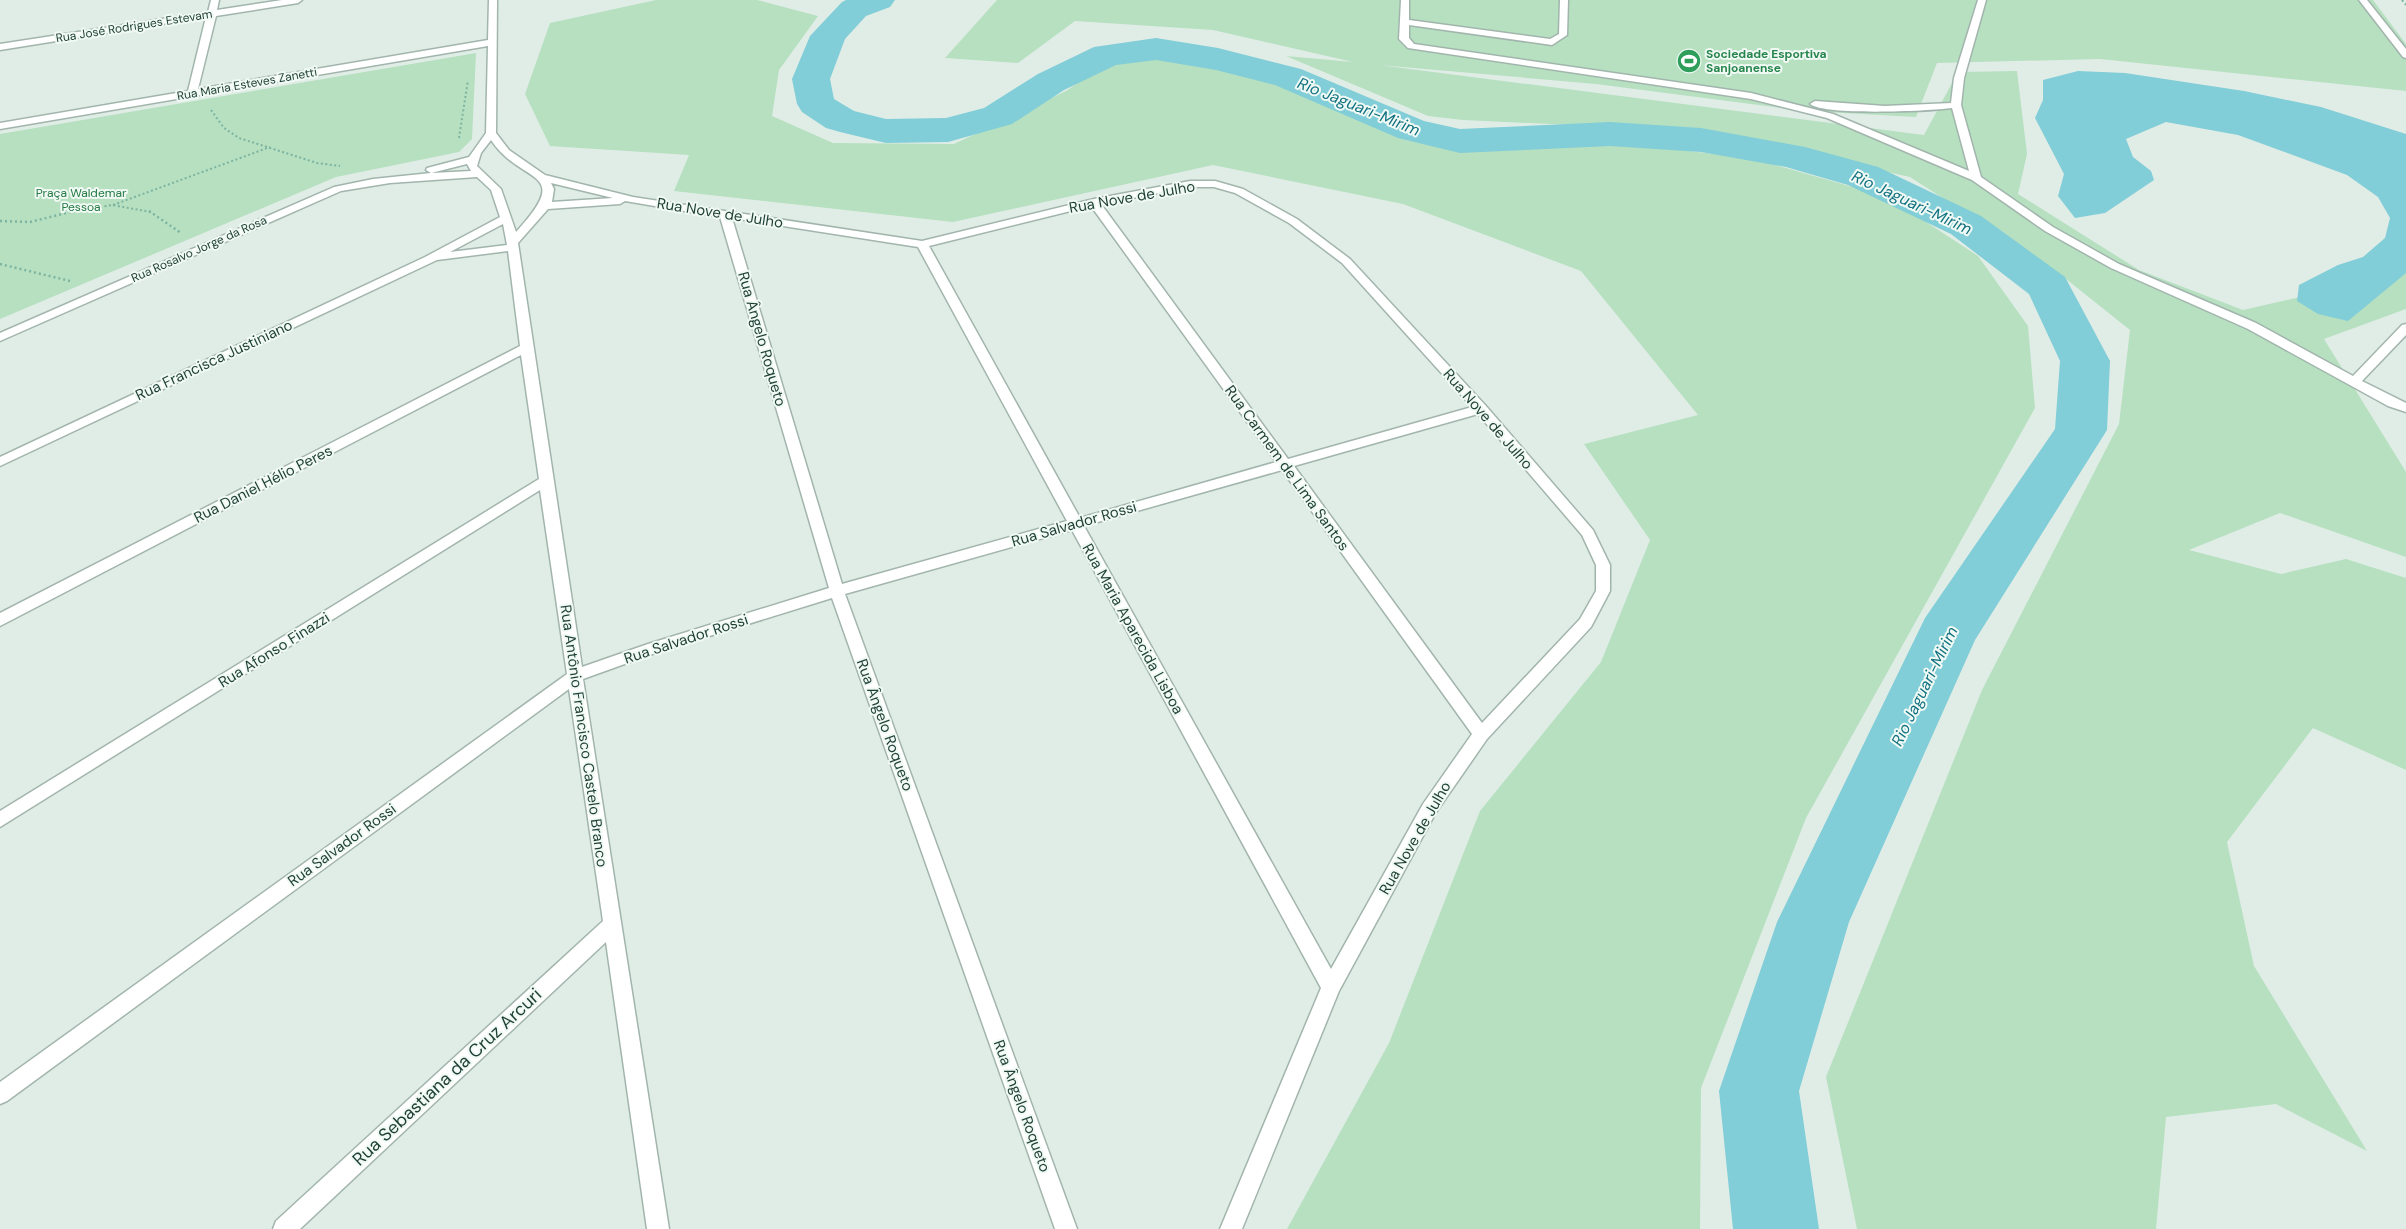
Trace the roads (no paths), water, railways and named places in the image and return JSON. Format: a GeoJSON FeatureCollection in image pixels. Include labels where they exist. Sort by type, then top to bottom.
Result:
{"type":"FeatureCollection","features":[{"type":"Feature","properties":{"kind":"street"},"geometry":{"type":"LineString","coordinates":[[192,94],[215,0]]}},
{"type":"Feature","properties":{"kind":"street","name":"Rua José Rodrigues Estevam"},"geometry":{"type":"LineString","coordinates":[[0,47],[298,0]]}},
{"type":"Feature","properties":{"kind":"street"},"geometry":{"type":"LineString","coordinates":[[473,159],[492,133],[493,0]]}},
{"type":"Feature","properties":{"kind":"street"},"geometry":{"type":"LineString","coordinates":[[1405,0],[1404,39],[1411,46],[1751,96],[1854,108],[1918,109],[1956,105]]}},
{"type":"Feature","properties":{"kind":"street"},"geometry":{"type":"LineString","coordinates":[[1403,22],[1552,42],[1563,35],[1564,0]]}},
{"type":"Feature","properties":{"kind":"street"},"geometry":{"type":"LineString","coordinates":[[1976,178],[1956,105],[1959,78],[1982,0]]}},
{"type":"Feature","properties":{"kind":"street"},"geometry":{"type":"LineString","coordinates":[[2363,0],[2406,55]]}},
{"type":"Feature","properties":{"kind":"street","name":"Rua Maria Esteves Zanetti"},"geometry":{"type":"LineString","coordinates":[[0,126],[494,42]]}},
{"type":"Feature","properties":{"kind":"street"},"geometry":{"type":"LineString","coordinates":[[1751,96],[1830,116],[1912,149],[1976,178],[2049,229],[2115,266],[2184,297],[2222,311],[2406,408]]}},
{"type":"Feature","properties":{"kind":"street"},"geometry":{"type":"LineString","coordinates":[[492,133],[510,156],[544,178],[634,200]]}},
{"type":"Feature","properties":{"kind":"street","name":"Rua Antônio Francisco Castelo Branco"},"geometry":{"type":"LineString","coordinates":[[473,159],[472,167],[496,189],[514,244],[526,348],[548,480],[611,925],[658,1229]]}},
{"type":"Feature","properties":{"kind":"street","name":"Rua Rosalvo Jorge da Rosa"},"geometry":{"type":"LineString","coordinates":[[402,178],[473,159]]}},
{"type":"Feature","properties":{"kind":"street","name":"Rua Rosalvo Jorge da Rosa"},"geometry":{"type":"LineString","coordinates":[[0,337],[316,197],[363,182],[478,174]]}},
{"type":"Feature","properties":{"kind":"street"},"geometry":{"type":"LineString","coordinates":[[514,244],[549,196],[549,189],[544,178]]}},
{"type":"Feature","properties":{"kind":"street","name":"Rua Nove de Julho"},"geometry":{"type":"LineString","coordinates":[[634,200],[922,244],[1094,202],[1190,184],[1215,184],[1239,191],[1293,221],[1346,261],[1481,409],[1588,533],[1602,565],[1603,591],[1586,623],[1481,734],[1429,809],[1331,987],[1230,1229]]}},
{"type":"Feature","properties":{"kind":"street"},"geometry":{"type":"LineString","coordinates":[[543,206],[634,200]]}},
{"type":"Feature","properties":{"kind":"street","name":"Rua Carmem de Lima Santos"},"geometry":{"type":"LineString","coordinates":[[1094,202],[1481,734]]}},
{"type":"Feature","properties":{"kind":"street","name":"Rua Ângelo Roqueto"},"geometry":{"type":"LineString","coordinates":[[725,214],[836,591],[1066,1229]]}},
{"type":"Feature","properties":{"kind":"street","name":"Rua Francisca Justiniano"},"geometry":{"type":"LineString","coordinates":[[0,462],[429,259],[506,218]]}},
{"type":"Feature","properties":{"kind":"street","name":"Rua Francisca Justiniano"},"geometry":{"type":"LineString","coordinates":[[429,259],[514,244]]}},
{"type":"Feature","properties":{"kind":"street","name":"Rua Maria Aparecida Lisboa"},"geometry":{"type":"LineString","coordinates":[[922,244],[1331,987]]}},
{"type":"Feature","properties":{"kind":"street"},"geometry":{"type":"LineString","coordinates":[[2354,382],[2406,328]]}},
{"type":"Feature","properties":{"kind":"street","name":"Rua Daniel Hélio Peres"},"geometry":{"type":"LineString","coordinates":[[0,620],[526,348]]}},
{"type":"Feature","properties":{"kind":"street","name":"Rua Salvador Rossi"},"geometry":{"type":"LineString","coordinates":[[0,1094],[575,676],[654,648],[836,591],[1481,409]]}},
{"type":"Feature","properties":{"kind":"street","name":"Rua Afonso Finazzi"},"geometry":{"type":"LineString","coordinates":[[0,820],[548,480]]}},
{"type":"Feature","properties":{"kind":"street","name":"Rua Sebastiana da Cruz Arcuri"},"geometry":{"type":"LineString","coordinates":[[284,1229],[611,925]]}},
{"type":"Feature","properties":{"kind":"water"},"geometry":{"type":"Polygon","coordinates":[[[2078,71],[2125,73],[2244,91],[2321,107],[2406,134],[2406,273],[2348,321],[2318,314],[2297,301],[2299,285],[2338,265],[2363,257],[2385,238],[2390,218],[2378,197],[2347,175],[2238,135],[2166,122],[2126,139],[2133,157],[2151,171],[2154,180],[2105,213],[2075,218],[2058,196],[2064,174],[2035,118],[2043,100],[2043,80],[2078,71]]]}},
{"type":"Feature","properties":{"kind":"waterway","name":"Rio Jaguari-Mirim"},"geometry":{"type":"LineString","coordinates":[[878,0],[854,9],[828,36],[811,79],[816,104],[840,120],[886,131],[948,130],[998,116],[1051,82],[1107,55],[1156,49],[1218,59],[1288,77],[1412,130],[1460,141],[1610,134],[1701,140],[1791,156],[1863,176],[1966,225],[2049,287],[2085,361],[2081,430],[1947,634],[1813,922],[1759,1091],[1776,1229]]}},
{"type":"Feature","properties":{"kind":"place","name":"Sociedade Esportiva Sanjoanense"},"geometry":{"type":"Point","coordinates":[1689,61]}},
{"type":"Feature","properties":{"kind":"park label","name":"Praça Waldemar Pessoa"},"geometry":{"type":"Point","coordinates":[81,200]}}]}
